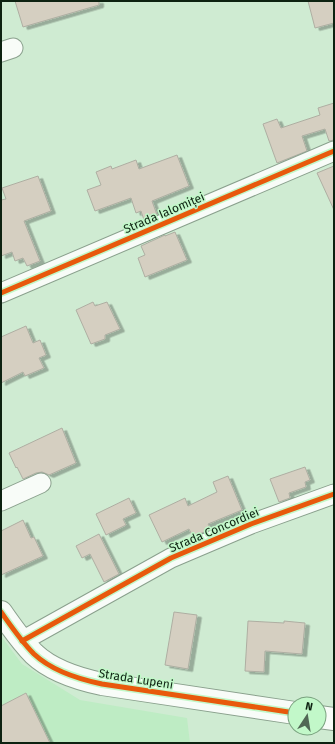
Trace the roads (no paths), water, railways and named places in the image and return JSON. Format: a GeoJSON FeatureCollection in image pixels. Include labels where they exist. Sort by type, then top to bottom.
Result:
{"type":"FeatureCollection","features":[{"type":"Feature","properties":{"kind":"street","name":"Strada Ialomiței"},"geometry":{"type":"LineString","coordinates":[[1,293],[334,151]]}},
{"type":"Feature","properties":{"kind":"street"},"geometry":{"type":"LineString","coordinates":[[1,501],[40,483]]}},
{"type":"Feature","properties":{"kind":"street","name":"Strada Concordiei"},"geometry":{"type":"LineString","coordinates":[[22,641],[171,558],[251,524],[334,494]]}},
{"type":"Feature","properties":{"kind":"street","name":"Strada Lupeni"},"geometry":{"type":"LineString","coordinates":[[1,612],[22,641],[35,655],[62,672],[81,679],[102,684],[287,712]]}}]}
